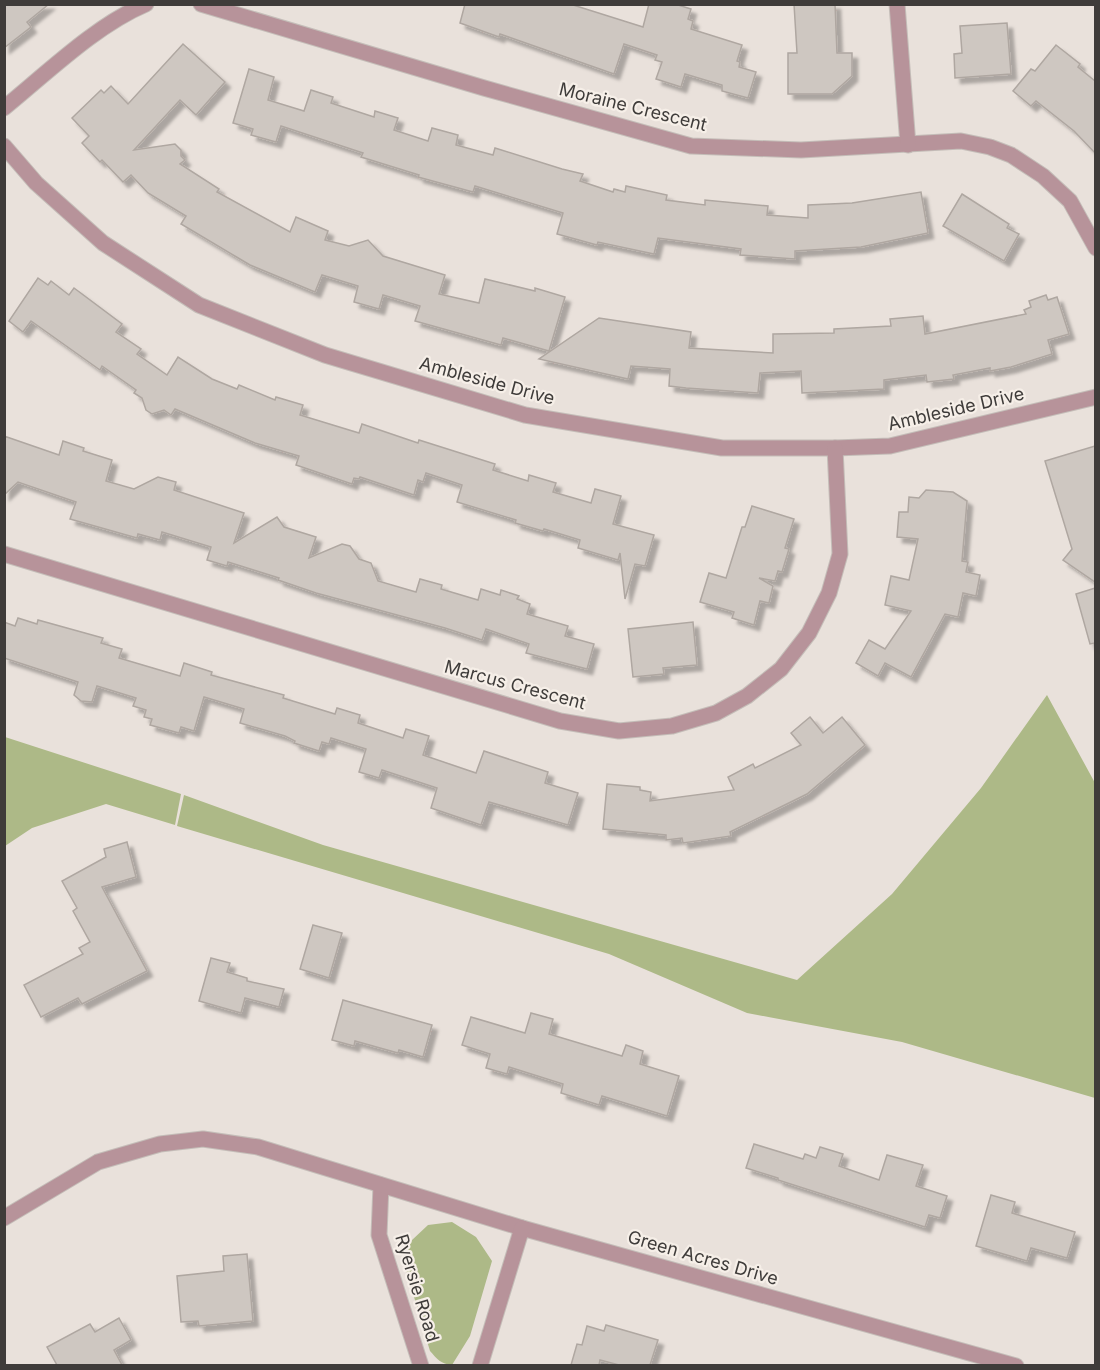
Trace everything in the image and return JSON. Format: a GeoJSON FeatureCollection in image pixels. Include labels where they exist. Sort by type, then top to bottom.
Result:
{"type":"FeatureCollection","features":[{"type":"Feature","properties":{"kind":"street"},"geometry":{"type":"LineString","coordinates":[[4,108],[62,60],[124,14],[146,4]]}},
{"type":"Feature","properties":{"kind":"street","name":"Moraine Crescent"},"geometry":{"type":"LineString","coordinates":[[201,4],[484,88],[691,146],[801,150],[961,141],[990,147],[1011,155],[1043,176],[1070,201],[1095,248]]}},
{"type":"Feature","properties":{"kind":"street"},"geometry":{"type":"LineString","coordinates":[[897,4],[908,145]]}},
{"type":"Feature","properties":{"kind":"street","name":"Ambleside Drive"},"geometry":{"type":"LineString","coordinates":[[4,146],[36,183],[103,243],[199,305],[325,355],[525,415],[722,448],[836,448],[890,446],[1095,397]]}},
{"type":"Feature","properties":{"kind":"street","name":"Marcus Crescent"},"geometry":{"type":"LineString","coordinates":[[4,554],[560,721],[619,731],[672,726],[716,713],[747,696],[781,669],[809,633],[829,593],[840,554],[836,448]]}},
{"type":"Feature","properties":{"kind":"street","name":"Green Acres Drive"},"geometry":{"type":"LineString","coordinates":[[4,1218],[98,1162],[160,1144],[203,1139],[258,1147],[522,1228],[1016,1365]]}},
{"type":"Feature","properties":{"kind":"street","name":"Ryersie Road"},"geometry":{"type":"LineString","coordinates":[[381,1185],[379,1235],[421,1365]]}},
{"type":"Feature","properties":{"kind":"street"},"geometry":{"type":"LineString","coordinates":[[480,1365],[522,1228]]}},
{"type":"Feature","properties":{"kind":"green space"},"geometry":{"type":"Polygon","coordinates":[[[1047,695],[1095,783],[1095,1098],[902,1042],[747,1013],[609,954],[177,826],[184,795],[323,845],[797,980],[892,894],[981,788],[1047,695]]]}},
{"type":"Feature","properties":{"kind":"green space"},"geometry":{"type":"Polygon","coordinates":[[[5,737],[181,794],[175,825],[106,804],[32,828],[5,846],[5,737]]]}},
{"type":"Feature","properties":{"kind":"green space"},"geometry":{"type":"Polygon","coordinates":[[[452,1222],[476,1237],[492,1261],[470,1336],[452,1365],[439,1361],[430,1351],[404,1263],[411,1241],[428,1225],[452,1222]]]}},
{"type":"Feature","properties":{"kind":"building"},"geometry":{"type":"Polygon","coordinates":[[[4,4],[49,4],[27,22],[31,27],[4,48],[4,4]]]}},
{"type":"Feature","properties":{"kind":"building"},"geometry":{"type":"Polygon","coordinates":[[[465,4],[570,4],[643,27],[649,4],[675,4],[691,9],[688,19],[693,21],[691,29],[742,45],[737,61],[740,62],[739,67],[756,72],[748,98],[722,91],[722,85],[685,74],[681,87],[656,79],[662,62],[655,60],[657,55],[624,44],[614,74],[500,34],[499,37],[460,23],[465,4]]]}},
{"type":"Feature","properties":{"kind":"building"},"geometry":{"type":"Polygon","coordinates":[[[794,4],[835,4],[837,53],[852,53],[852,76],[832,94],[788,94],[788,53],[797,53],[794,4]]]}},
{"type":"Feature","properties":{"kind":"building"},"geometry":{"type":"Polygon","coordinates":[[[1007,23],[1011,74],[955,78],[954,54],[962,53],[960,26],[1007,23]]]}},
{"type":"Feature","properties":{"kind":"building"},"geometry":{"type":"Polygon","coordinates":[[[183,44],[225,82],[196,115],[180,100],[134,150],[175,144],[181,150],[181,156],[185,160],[180,164],[219,189],[217,192],[290,232],[296,217],[328,231],[325,240],[349,246],[368,240],[383,256],[445,275],[439,294],[479,303],[485,279],[535,291],[535,288],[565,297],[549,351],[503,338],[501,345],[415,321],[420,306],[383,295],[379,309],[354,302],[358,286],[322,275],[315,292],[250,265],[181,224],[186,216],[148,193],[131,175],[123,182],[82,143],[89,136],[72,118],[101,90],[104,93],[111,86],[128,104],[183,44]]]}},
{"type":"Feature","properties":{"kind":"building"},"geometry":{"type":"Polygon","coordinates":[[[1056,45],[1080,64],[1078,67],[1095,81],[1095,153],[1074,131],[1036,101],[1031,106],[1013,91],[1031,69],[1035,71],[1056,45]]]}},
{"type":"Feature","properties":{"kind":"building"},"geometry":{"type":"Polygon","coordinates":[[[249,69],[274,77],[268,100],[304,111],[311,90],[333,97],[331,103],[374,117],[375,111],[398,118],[394,130],[428,141],[432,128],[458,135],[456,145],[493,155],[495,148],[583,174],[580,181],[613,192],[614,189],[625,192],[626,186],[667,195],[666,200],[705,205],[705,200],[768,206],[767,215],[808,218],[808,205],[852,203],[921,192],[928,233],[861,247],[795,251],[795,259],[740,255],[741,249],[658,238],[654,254],[598,242],[597,245],[557,234],[563,213],[475,186],[473,192],[418,177],[419,175],[361,157],[363,153],[281,126],[276,142],[251,135],[253,129],[233,123],[249,69]]]}},
{"type":"Feature","properties":{"kind":"building"},"geometry":{"type":"Polygon","coordinates":[[[962,194],[1009,224],[1007,228],[1019,234],[1004,261],[943,226],[962,194]]]}},
{"type":"Feature","properties":{"kind":"building"},"geometry":{"type":"Polygon","coordinates":[[[38,278],[48,285],[51,281],[69,295],[74,288],[122,324],[116,332],[141,349],[137,354],[167,375],[178,357],[212,379],[237,389],[239,385],[275,400],[276,397],[303,405],[300,415],[359,433],[362,424],[418,443],[419,440],[495,464],[493,470],[528,481],[529,475],[556,483],[553,492],[591,503],[595,489],[621,496],[613,524],[654,535],[645,566],[635,564],[625,599],[620,553],[618,560],[578,548],[580,540],[515,523],[516,520],[457,502],[462,485],[426,473],[423,482],[418,480],[414,495],[360,477],[359,479],[354,478],[352,484],[296,465],[299,456],[255,443],[175,409],[171,415],[164,410],[152,414],[146,410],[142,398],[134,393],[136,390],[102,366],[100,370],[31,321],[23,332],[9,321],[38,278]]]}},
{"type":"Feature","properties":{"kind":"building"},"geometry":{"type":"Polygon","coordinates":[[[1046,295],[1048,300],[1057,297],[1069,334],[1048,340],[1052,354],[1011,367],[990,371],[990,368],[953,375],[954,379],[927,382],[926,375],[884,380],[884,389],[802,393],[801,371],[760,373],[758,393],[686,388],[669,386],[670,369],[631,366],[628,379],[539,359],[599,318],[691,332],[689,348],[773,353],[773,334],[834,333],[834,329],[891,326],[890,319],[923,316],[925,334],[1026,314],[1024,310],[1031,307],[1029,301],[1046,295]]]}},
{"type":"Feature","properties":{"kind":"building"},"geometry":{"type":"Polygon","coordinates":[[[4,436],[59,455],[63,441],[84,448],[83,451],[112,460],[106,481],[134,489],[158,477],[176,482],[174,490],[244,513],[234,543],[277,517],[284,527],[316,537],[309,558],[342,544],[350,546],[359,559],[371,563],[378,581],[416,592],[420,579],[442,585],[441,589],[478,600],[481,589],[500,595],[501,590],[519,596],[517,599],[530,604],[527,614],[568,626],[565,636],[594,644],[587,669],[526,653],[529,644],[486,629],[482,640],[316,593],[278,580],[279,578],[228,562],[227,566],[207,560],[211,547],[162,532],[160,540],[138,534],[137,538],[70,519],[76,502],[18,482],[4,495],[4,436]]]}},
{"type":"Feature","properties":{"kind":"building"},"geometry":{"type":"Polygon","coordinates":[[[1095,446],[1095,582],[1063,560],[1072,549],[1045,461],[1095,446]]]}},
{"type":"Feature","properties":{"kind":"building"},"geometry":{"type":"Polygon","coordinates":[[[926,490],[953,492],[967,501],[962,561],[968,562],[966,572],[980,575],[976,596],[963,593],[958,617],[945,614],[911,677],[885,663],[878,676],[856,663],[869,640],[885,649],[911,611],[885,605],[891,576],[909,580],[918,539],[897,537],[899,512],[908,512],[909,497],[919,498],[926,490]]]}},
{"type":"Feature","properties":{"kind":"building"},"geometry":{"type":"Polygon","coordinates":[[[752,506],[794,519],[785,548],[789,549],[782,572],[778,571],[775,581],[759,578],[773,586],[769,603],[760,601],[754,625],[732,618],[734,612],[700,602],[709,573],[726,578],[742,527],[745,527],[752,506]]]}},
{"type":"Feature","properties":{"kind":"building"},"geometry":{"type":"Polygon","coordinates":[[[1095,588],[1095,643],[1090,644],[1076,594],[1095,588]]]}},
{"type":"Feature","properties":{"kind":"building"},"geometry":{"type":"Polygon","coordinates":[[[18,618],[37,624],[38,620],[103,638],[101,643],[122,649],[119,658],[180,676],[184,663],[212,672],[211,675],[284,695],[283,698],[335,714],[337,708],[360,715],[358,723],[403,738],[406,729],[429,736],[423,755],[476,773],[484,751],[548,772],[545,783],[578,793],[568,825],[489,802],[481,825],[431,808],[437,788],[382,770],[379,778],[359,772],[366,749],[331,738],[329,744],[322,742],[319,751],[294,743],[295,741],[285,736],[240,723],[244,709],[204,697],[194,731],[181,727],[179,733],[150,725],[152,719],[144,717],[146,710],[133,706],[136,698],[97,686],[92,702],[81,701],[74,695],[78,682],[4,658],[4,622],[15,626],[18,618]]]}},
{"type":"Feature","properties":{"kind":"building"},"geometry":{"type":"Polygon","coordinates":[[[693,622],[697,665],[663,668],[664,674],[633,677],[628,629],[693,622]]]}},
{"type":"Feature","properties":{"kind":"building"},"geometry":{"type":"Polygon","coordinates":[[[810,717],[823,733],[842,717],[865,745],[807,794],[730,832],[731,836],[683,843],[682,838],[666,840],[666,835],[603,829],[607,784],[640,787],[640,790],[651,792],[650,801],[734,790],[728,777],[753,764],[755,768],[801,745],[791,733],[810,717]]]}},
{"type":"Feature","properties":{"kind":"building"},"geometry":{"type":"Polygon","coordinates":[[[127,842],[136,877],[102,887],[147,971],[82,1004],[78,998],[41,1017],[24,985],[83,954],[79,948],[90,942],[73,911],[77,908],[62,881],[106,857],[104,849],[127,842]]]}},
{"type":"Feature","properties":{"kind":"building"},"geometry":{"type":"Polygon","coordinates":[[[313,925],[342,933],[329,978],[300,969],[313,925]]]}},
{"type":"Feature","properties":{"kind":"building"},"geometry":{"type":"Polygon","coordinates":[[[211,958],[230,963],[227,972],[247,978],[247,981],[284,989],[279,1007],[245,998],[241,1013],[199,1001],[211,958]]]}},
{"type":"Feature","properties":{"kind":"building"},"geometry":{"type":"Polygon","coordinates":[[[343,1000],[432,1025],[423,1057],[399,1050],[398,1053],[355,1041],[354,1046],[332,1040],[343,1000]]]}},
{"type":"Feature","properties":{"kind":"building"},"geometry":{"type":"Polygon","coordinates":[[[531,1013],[553,1019],[549,1034],[622,1056],[626,1045],[643,1051],[640,1064],[679,1076],[667,1116],[602,1096],[599,1105],[561,1093],[563,1084],[509,1067],[507,1074],[486,1068],[490,1054],[462,1045],[471,1017],[525,1033],[531,1013]]]}},
{"type":"Feature","properties":{"kind":"building"},"geometry":{"type":"Polygon","coordinates":[[[754,1144],[803,1159],[805,1154],[816,1158],[820,1147],[843,1154],[839,1166],[879,1180],[887,1155],[923,1165],[916,1186],[947,1196],[940,1218],[929,1215],[925,1227],[746,1168],[754,1144]]]}},
{"type":"Feature","properties":{"kind":"building"},"geometry":{"type":"Polygon","coordinates":[[[991,1195],[1015,1202],[1012,1213],[1075,1232],[1067,1258],[1031,1248],[1027,1261],[976,1246],[991,1195]]]}},
{"type":"Feature","properties":{"kind":"building"},"geometry":{"type":"Polygon","coordinates":[[[247,1254],[253,1321],[199,1326],[198,1321],[181,1322],[177,1276],[224,1271],[223,1256],[247,1254]]]}},
{"type":"Feature","properties":{"kind":"building"},"geometry":{"type":"Polygon","coordinates":[[[119,1318],[131,1340],[114,1350],[122,1365],[57,1365],[47,1347],[90,1324],[95,1332],[119,1318]]]}},
{"type":"Feature","properties":{"kind":"building"},"geometry":{"type":"Polygon","coordinates":[[[606,1325],[658,1340],[650,1365],[619,1365],[600,1360],[599,1365],[571,1365],[577,1344],[582,1345],[587,1326],[604,1331],[606,1325]]]}}]}
